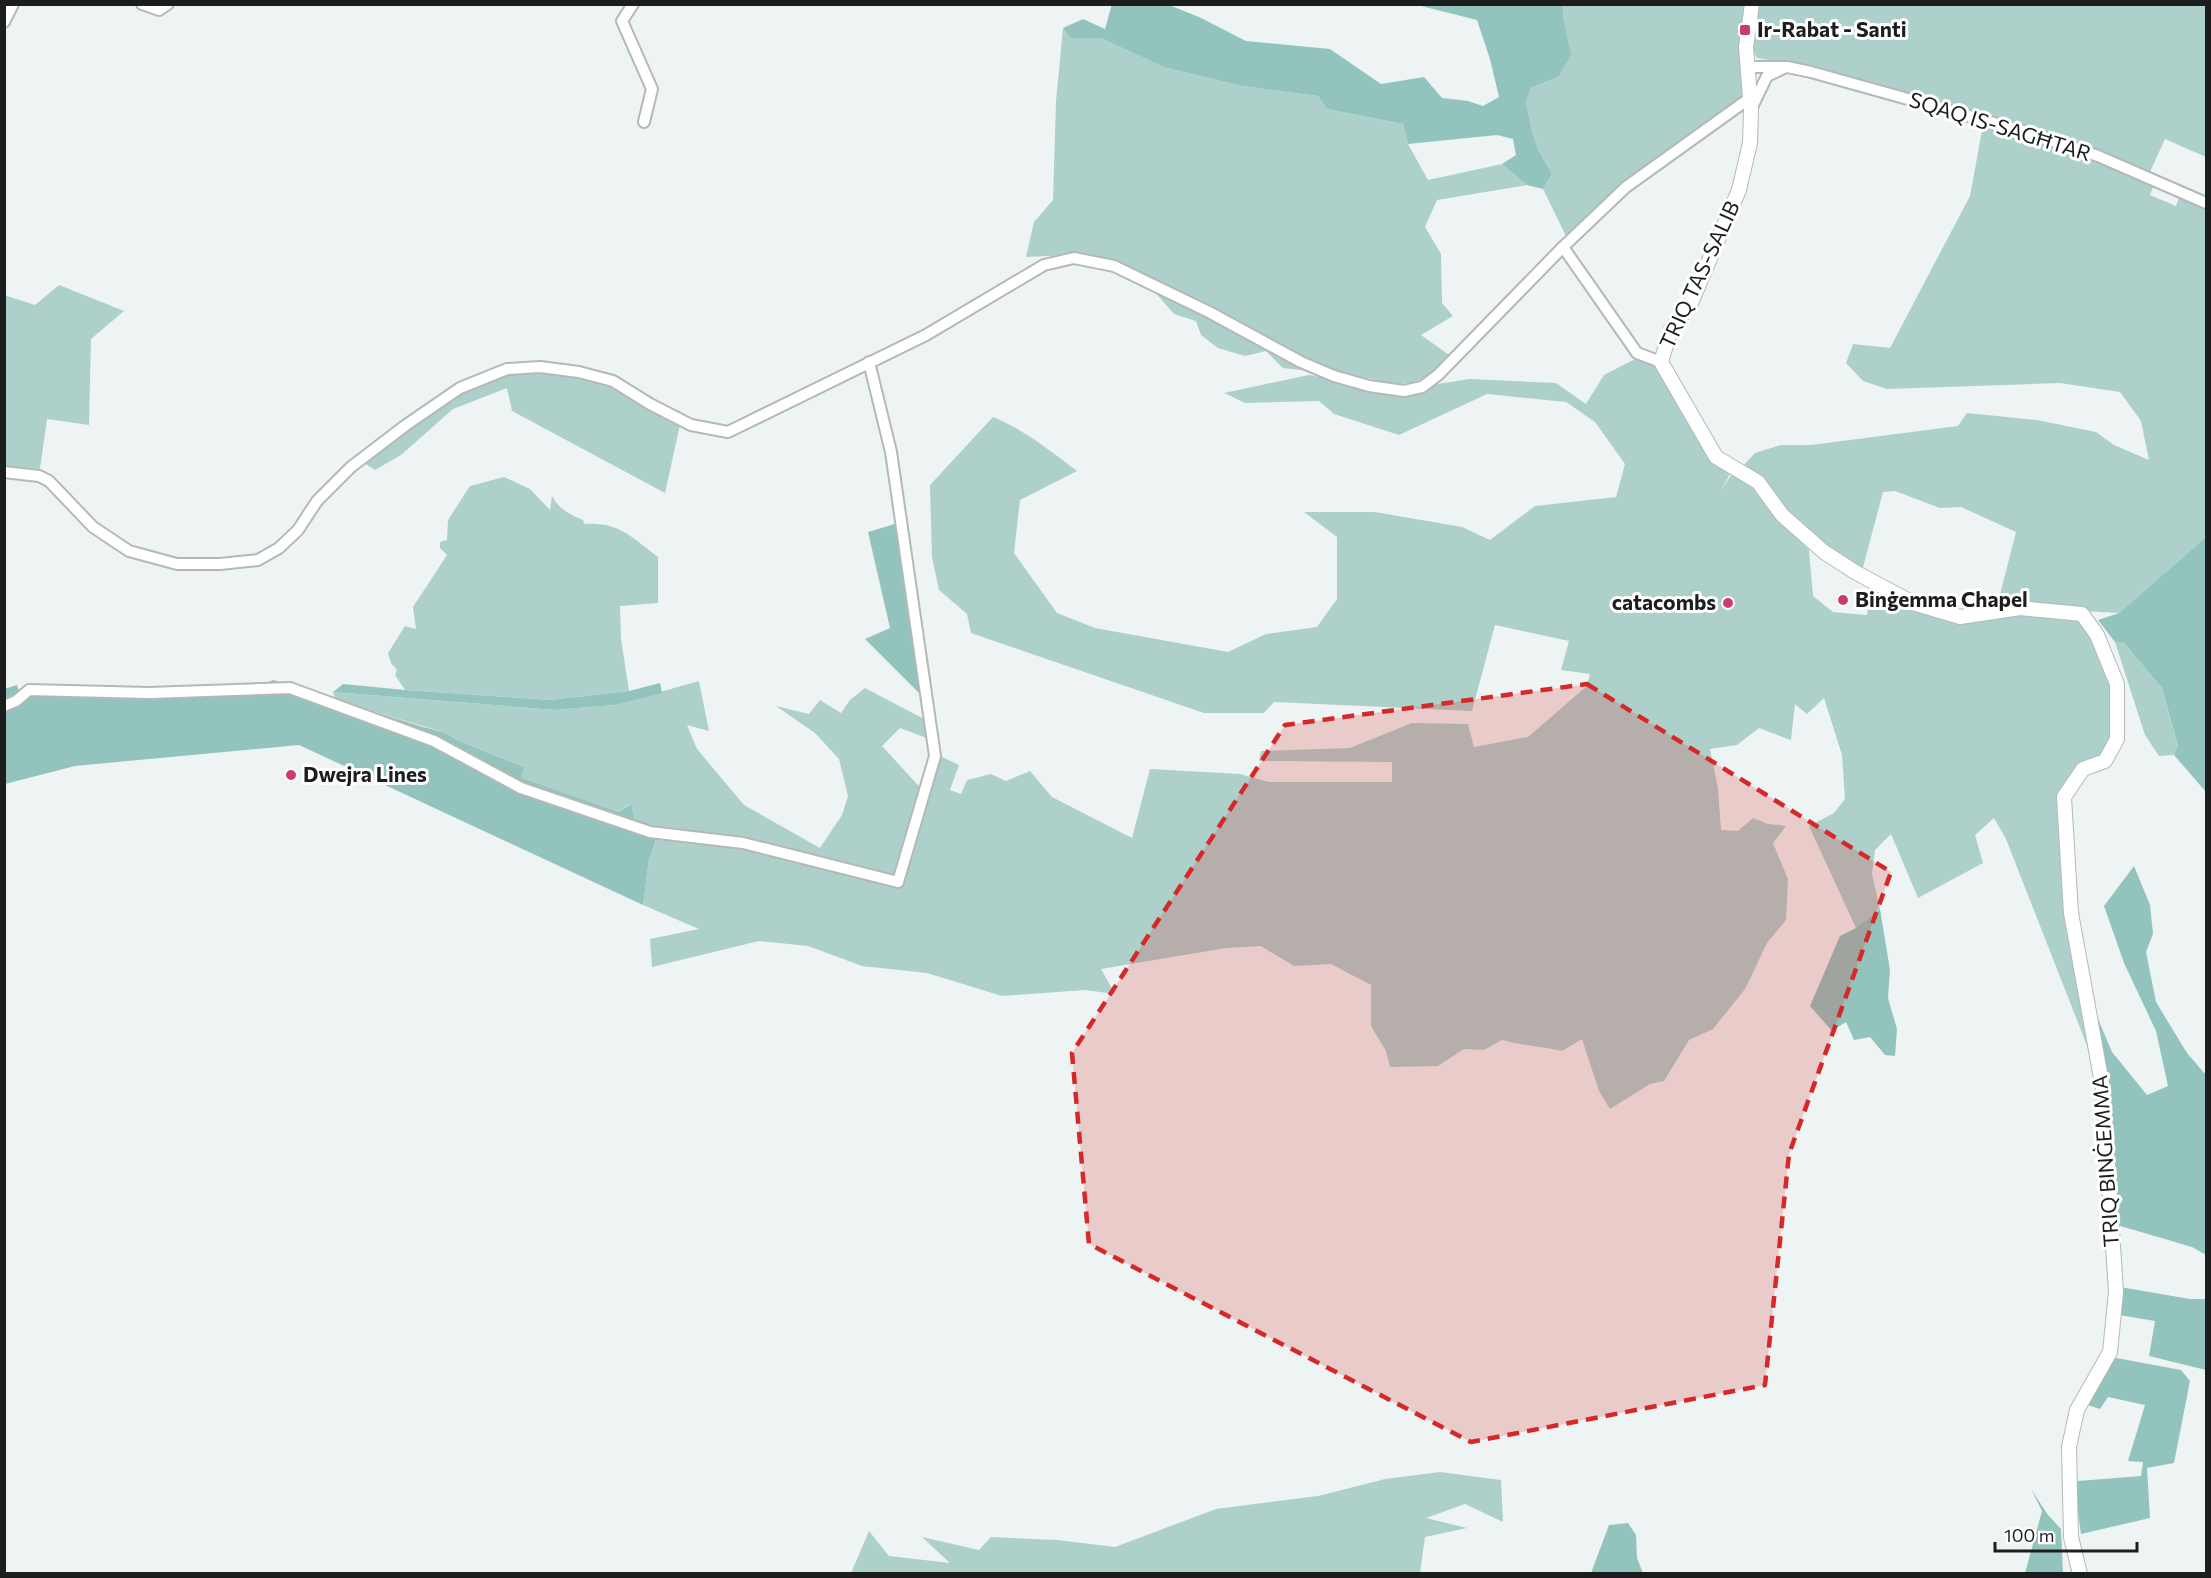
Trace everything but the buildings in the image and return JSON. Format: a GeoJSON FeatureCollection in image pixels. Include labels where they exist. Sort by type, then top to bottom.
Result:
{"type":"FeatureCollection","features":[{"type":"Feature","properties":{"kind":"street"},"geometry":{"type":"LineString","coordinates":[[4,22],[14,4]]}},
{"type":"Feature","properties":{"kind":"street"},"geometry":{"type":"LineString","coordinates":[[142,4],[159,10],[168,4]]}},
{"type":"Feature","properties":{"kind":"street"},"geometry":{"type":"LineString","coordinates":[[633,4],[622,21],[652,89],[644,122]]}},
{"type":"Feature","properties":{"kind":"street","name":"TRIQ TAS-SALIB"},"geometry":{"type":"LineString","coordinates":[[1752,4],[1746,46],[1750,143],[1739,190],[1691,303],[1671,329],[1661,362],[1716,457],[1758,482],[1782,515],[1824,552],[1855,572],[1913,603],[1960,617],[2020,608],[2082,614],[2097,635],[2117,684],[2117,739],[2105,761]]}},
{"type":"Feature","properties":{"kind":"street","name":"SQAQ IS-SAGĦTAR"},"geometry":{"type":"LineString","coordinates":[[1748,67],[1787,67],[2033,134],[2098,156],[2206,204]]}},
{"type":"Feature","properties":{"kind":"street"},"geometry":{"type":"LineString","coordinates":[[4,472],[39,476],[49,481],[93,527],[129,551],[177,564],[258,561],[279,548],[298,530],[317,501],[351,467],[460,388],[507,369],[540,367],[579,372],[614,381],[650,404],[691,425],[728,432],[926,335],[1044,265],[1074,258],[1114,266],[1209,312],[1301,362],[1334,376],[1369,386],[1404,391],[1422,387],[1438,375],[1563,247],[1626,188],[1750,104],[1767,76],[1787,67]]}},
{"type":"Feature","properties":{"kind":"street"},"geometry":{"type":"LineString","coordinates":[[1563,247],[1637,353],[1661,362]]}},
{"type":"Feature","properties":{"kind":"street"},"geometry":{"type":"LineString","coordinates":[[4,706],[16,701],[29,690],[149,693],[290,688],[434,741],[521,788],[650,832],[743,843],[898,882],[935,756],[891,452],[869,362]]}},
{"type":"Feature","properties":{"kind":"street","name":"TRIQ BINĠEMMA"},"geometry":{"type":"LineString","coordinates":[[2080,1574],[2071,1537],[2068,1447],[2077,1410],[2110,1352],[2116,1292],[2103,1089],[2071,913],[2064,797],[2083,769],[2105,761]]}},
{"type":"Feature","properties":{"kind":"highlighted area"},"geometry":{"type":"Polygon","coordinates":[[[1587,684],[1891,872],[1789,1154],[1765,1385],[1471,1442],[1089,1244],[1072,1053],[1285,725],[1587,684]]]}},
{"type":"Feature","properties":{"kind":"shaded area"},"geometry":{"type":"Polygon","coordinates":[[[1112,4],[1169,5],[1199,17],[1246,41],[1330,49],[1381,84],[1424,77],[1442,98],[1468,101],[1483,106],[1499,97],[1477,20],[1417,5],[1563,5],[1571,55],[1558,77],[1531,88],[1526,102],[1538,149],[1552,174],[1543,189],[1527,185],[1502,164],[1516,155],[1513,139],[1497,135],[1408,144],[1403,124],[1327,109],[1318,96],[1242,86],[1163,67],[1101,38],[1070,38],[1063,28],[1083,19],[1105,29],[1112,4]]]}},
{"type":"Feature","properties":{"kind":"shaded area"},"geometry":{"type":"Polygon","coordinates":[[[1563,5],[1748,5],[1743,97],[1664,153],[1567,238],[1543,189],[1552,174],[1538,149],[1526,102],[1531,88],[1558,77],[1564,22],[1563,5]]]}},
{"type":"Feature","properties":{"kind":"shaded area"},"geometry":{"type":"Polygon","coordinates":[[[1755,5],[2206,5],[2206,157],[2165,139],[2149,174],[2095,149],[1902,92],[1791,64],[1757,58],[1750,46],[1755,5]]]}},
{"type":"Feature","properties":{"kind":"shaded area"},"geometry":{"type":"Polygon","coordinates":[[[1063,28],[1070,38],[1101,38],[1163,67],[1242,86],[1318,96],[1327,109],[1403,124],[1408,144],[1428,180],[1502,164],[1527,185],[1437,200],[1425,227],[1441,254],[1442,303],[1453,316],[1421,335],[1452,357],[1418,381],[1406,384],[1346,373],[1329,369],[1212,309],[1087,254],[1026,257],[1034,222],[1053,200],[1056,101],[1063,28]]]}},
{"type":"Feature","properties":{"kind":"shaded area"},"geometry":{"type":"Polygon","coordinates":[[[1983,125],[2090,157],[2153,187],[2150,195],[2176,206],[2179,198],[2206,210],[2206,537],[2119,613],[1997,606],[2016,532],[1961,507],[1940,508],[1895,491],[1883,492],[1862,571],[1813,537],[1783,510],[1742,467],[1755,453],[1781,445],[1811,445],[1958,426],[1967,413],[2037,420],[2096,432],[2114,445],[2149,460],[2141,421],[2120,392],[2060,383],[1887,389],[1863,381],[1846,363],[1853,344],[1890,348],[1970,196],[1983,125]]]}},
{"type":"Feature","properties":{"kind":"shaded area"},"geometry":{"type":"Polygon","coordinates":[[[59,285],[124,311],[91,339],[89,425],[47,419],[40,469],[5,468],[4,295],[35,305],[59,285]]]}},
{"type":"Feature","properties":{"kind":"shaded area"},"geometry":{"type":"Polygon","coordinates":[[[1153,290],[1320,372],[1283,368],[1266,351],[1245,356],[1218,348],[1201,335],[1196,321],[1174,314],[1153,290]]]}},
{"type":"Feature","properties":{"kind":"shaded area"},"geometry":{"type":"Polygon","coordinates":[[[1639,357],[1658,367],[1717,467],[1733,469],[1721,490],[1734,471],[1754,489],[1809,550],[1813,596],[1833,612],[1867,615],[1871,587],[1914,610],[2080,618],[2098,649],[2113,687],[2111,742],[2100,759],[2062,794],[2093,1061],[2006,839],[1994,818],[1975,835],[1983,863],[1918,898],[1891,834],[1875,850],[1872,874],[1880,909],[1856,928],[1809,826],[1834,813],[1845,799],[1842,755],[1824,698],[1807,714],[1795,704],[1791,740],[1759,728],[1737,745],[1710,749],[1718,788],[1721,830],[1738,831],[1753,818],[1768,824],[1786,826],[1773,843],[1788,879],[1786,920],[1767,943],[1745,989],[1713,1029],[1689,1040],[1664,1081],[1650,1084],[1610,1109],[1599,1091],[1582,1039],[1562,1051],[1502,1040],[1484,1050],[1464,1049],[1438,1066],[1390,1067],[1386,1051],[1371,1026],[1371,985],[1331,964],[1294,966],[1261,946],[1226,948],[1101,969],[1115,994],[1085,990],[1002,996],[927,973],[862,966],[808,946],[759,941],[652,967],[650,939],[699,929],[643,905],[649,860],[660,830],[634,818],[630,804],[619,812],[520,778],[524,767],[459,741],[443,732],[335,700],[333,692],[555,710],[614,705],[699,681],[709,731],[687,725],[697,749],[744,805],[820,848],[842,815],[848,796],[839,759],[815,733],[776,706],[809,714],[820,700],[841,713],[850,700],[865,688],[926,720],[929,739],[900,728],[882,746],[928,796],[940,756],[959,765],[950,790],[961,794],[967,780],[991,774],[1006,781],[1030,771],[1052,797],[1132,838],[1150,769],[1240,774],[1269,782],[1392,782],[1392,762],[1259,761],[1261,751],[1350,748],[1412,723],[1468,724],[1474,747],[1528,737],[1587,686],[1590,674],[1561,670],[1569,641],[1495,625],[1472,711],[1274,702],[1264,713],[1204,713],[971,633],[967,614],[939,590],[932,557],[930,485],[993,417],[1015,428],[1077,471],[1020,500],[1014,553],[1057,613],[1095,628],[1228,652],[1266,634],[1317,627],[1337,599],[1337,537],[1304,512],[1375,512],[1462,527],[1490,540],[1535,506],[1616,497],[1625,464],[1595,422],[1566,402],[1487,394],[1399,435],[1334,414],[1319,401],[1245,403],[1224,393],[1309,375],[1408,394],[1431,385],[1470,379],[1556,383],[1586,404],[1604,375],[1639,357]]]}},
{"type":"Feature","properties":{"kind":"shaded area"},"geometry":{"type":"Polygon","coordinates":[[[514,372],[560,374],[613,384],[665,419],[680,425],[665,493],[512,411],[507,388],[453,409],[401,455],[375,470],[363,462],[458,394],[514,372]]]}},
{"type":"Feature","properties":{"kind":"shaded area"},"geometry":{"type":"Polygon","coordinates":[[[504,477],[530,489],[550,510],[552,496],[561,508],[583,520],[584,524],[616,528],[658,557],[658,603],[620,606],[621,639],[629,691],[550,700],[405,690],[395,675],[397,670],[391,663],[388,653],[405,626],[416,629],[413,607],[447,555],[440,548],[440,542],[447,540],[448,520],[470,486],[504,477]]]}},
{"type":"Feature","properties":{"kind":"shaded area"},"geometry":{"type":"Polygon","coordinates":[[[898,523],[922,696],[865,639],[890,628],[868,532],[898,523]]]}},
{"type":"Feature","properties":{"kind":"shaded area"},"geometry":{"type":"Polygon","coordinates":[[[2206,537],[2206,792],[2174,755],[2178,746],[2162,688],[2124,643],[2115,642],[2098,620],[2119,613],[2206,537]]]}},
{"type":"Feature","properties":{"kind":"shaded area"},"geometry":{"type":"Polygon","coordinates":[[[2115,642],[2124,643],[2162,688],[2178,747],[2174,755],[2159,756],[2145,735],[2115,642]]]}},
{"type":"Feature","properties":{"kind":"shaded area"},"geometry":{"type":"Polygon","coordinates":[[[273,680],[443,732],[459,741],[524,767],[521,778],[619,812],[631,804],[634,818],[660,829],[649,860],[643,905],[299,745],[75,766],[5,784],[4,689],[17,685],[20,694],[29,685],[166,688],[262,685],[273,680]]]}},
{"type":"Feature","properties":{"kind":"shaded area"},"geometry":{"type":"Polygon","coordinates":[[[660,683],[662,693],[614,705],[555,710],[333,692],[343,684],[550,700],[629,691],[660,683]]]}},
{"type":"Feature","properties":{"kind":"shaded area"},"geometry":{"type":"Polygon","coordinates":[[[2134,866],[2150,905],[2153,934],[2146,952],[2156,1002],[2187,1053],[2206,1075],[2206,1255],[2192,1247],[2117,1225],[2090,1000],[2112,1052],[2147,1095],[2168,1086],[2156,1031],[2124,963],[2104,906],[2134,866]]]}},
{"type":"Feature","properties":{"kind":"shaded area"},"geometry":{"type":"Polygon","coordinates":[[[1880,909],[1890,970],[1888,998],[1897,1029],[1895,1056],[1885,1055],[1870,1037],[1854,1040],[1846,1022],[1832,1031],[1810,1006],[1840,936],[1856,928],[1880,909]]]}},
{"type":"Feature","properties":{"kind":"shaded area"},"geometry":{"type":"Polygon","coordinates":[[[2120,1287],[2190,1299],[2206,1299],[2206,1370],[2149,1356],[2155,1321],[2119,1315],[2120,1287]]]}},
{"type":"Feature","properties":{"kind":"shaded area"},"geometry":{"type":"Polygon","coordinates":[[[2111,1357],[2181,1370],[2190,1381],[2174,1463],[2147,1468],[2150,1518],[2081,1534],[2074,1484],[2078,1481],[2141,1476],[2143,1462],[2128,1461],[2145,1405],[2108,1397],[2100,1409],[2088,1405],[2111,1357]]]}},
{"type":"Feature","properties":{"kind":"shaded area"},"geometry":{"type":"Polygon","coordinates":[[[1440,1472],[1501,1480],[1503,1522],[1465,1504],[1426,1518],[1467,1528],[1425,1537],[1420,1573],[851,1573],[869,1531],[889,1556],[950,1563],[922,1537],[979,1550],[991,1537],[1057,1540],[1115,1547],[1216,1509],[1318,1496],[1385,1479],[1440,1472]]]}},
{"type":"Feature","properties":{"kind":"shaded area"},"geometry":{"type":"Polygon","coordinates":[[[2031,1489],[2048,1515],[2061,1529],[2063,1573],[2025,1573],[2042,1511],[2031,1489]]]}},
{"type":"Feature","properties":{"kind":"shaded area"},"geometry":{"type":"Polygon","coordinates":[[[1628,1523],[1636,1535],[1637,1558],[1643,1573],[1591,1573],[1609,1525],[1628,1523]]]}},
{"type":"Feature","properties":{"kind":"place","name":"Ir-Rabat - Santi"},"geometry":{"type":"Point","coordinates":[1745,30]}},
{"type":"Feature","properties":{"kind":"place","name":"Binġemma Chapel"},"geometry":{"type":"Point","coordinates":[1843,600]}},
{"type":"Feature","properties":{"kind":"place","name":"catacombs"},"geometry":{"type":"Point","coordinates":[1728,603]}},
{"type":"Feature","properties":{"kind":"place","name":"Dwejra Lines"},"geometry":{"type":"Point","coordinates":[291,775]}}]}
